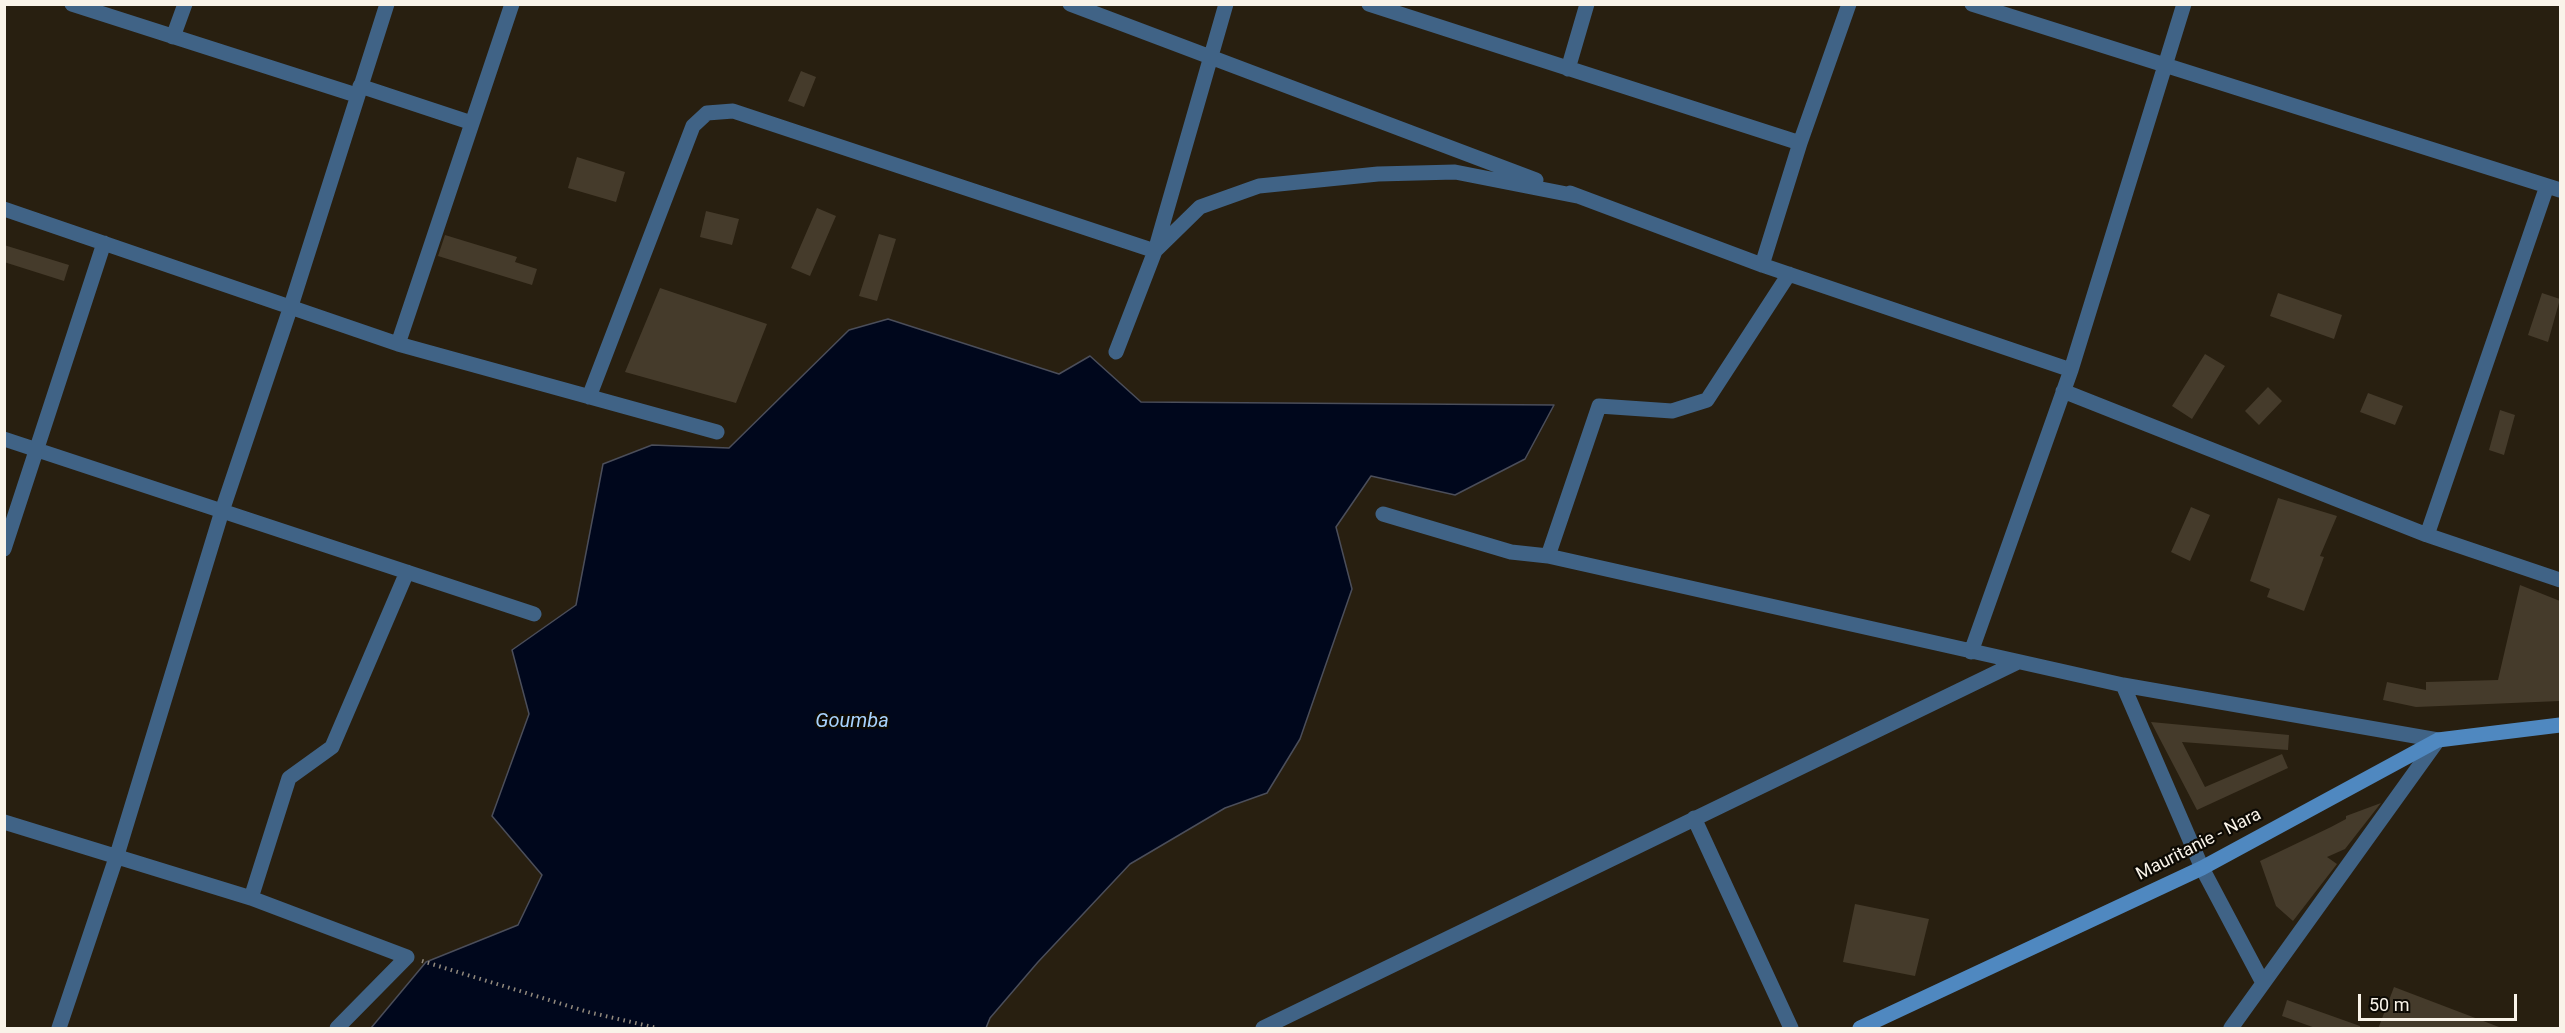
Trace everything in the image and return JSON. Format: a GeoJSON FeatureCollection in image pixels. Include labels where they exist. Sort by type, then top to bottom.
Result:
{"type":"FeatureCollection","features":[{"type":"Feature","properties":{"kind":"main road","name":"Mauritanie - Nara"},"geometry":{"type":"LineString","coordinates":[[1860,1029],[2202,868],[2438,740],[2560,725]]}},
{"type":"Feature","properties":{"kind":"street"},"geometry":{"type":"LineString","coordinates":[[72,4],[173,37],[472,123]]}},
{"type":"Feature","properties":{"kind":"street"},"geometry":{"type":"LineString","coordinates":[[173,37],[184,4]]}},
{"type":"Feature","properties":{"kind":"street"},"geometry":{"type":"LineString","coordinates":[[59,1029],[117,855],[222,511],[291,306],[387,4]]}},
{"type":"Feature","properties":{"kind":"street"},"geometry":{"type":"LineString","coordinates":[[398,344],[512,4]]}},
{"type":"Feature","properties":{"kind":"street"},"geometry":{"type":"LineString","coordinates":[[1070,4],[1761,265],[2071,370]]}},
{"type":"Feature","properties":{"kind":"street"},"geometry":{"type":"LineString","coordinates":[[1116,352],[1155,251],[1226,4]]}},
{"type":"Feature","properties":{"kind":"street"},"geometry":{"type":"LineString","coordinates":[[1369,4],[1800,143]]}},
{"type":"Feature","properties":{"kind":"street"},"geometry":{"type":"LineString","coordinates":[[1568,69],[1587,4]]}},
{"type":"Feature","properties":{"kind":"street"},"geometry":{"type":"LineString","coordinates":[[1761,265],[1848,4]]}},
{"type":"Feature","properties":{"kind":"street"},"geometry":{"type":"LineString","coordinates":[[1972,4],[2164,67],[2554,188],[2427,535]]}},
{"type":"Feature","properties":{"kind":"street"},"geometry":{"type":"LineString","coordinates":[[1971,652],[2071,370],[2184,4]]}},
{"type":"Feature","properties":{"kind":"street"},"geometry":{"type":"LineString","coordinates":[[589,397],[693,126],[707,113],[733,111],[1155,251]]}},
{"type":"Feature","properties":{"kind":"street"},"geometry":{"type":"LineString","coordinates":[[1155,251],[1200,207],[1259,186],[1378,174],[1455,172],[1577,196]]}},
{"type":"Feature","properties":{"kind":"street"},"geometry":{"type":"LineString","coordinates":[[4,209],[398,344],[717,432]]}},
{"type":"Feature","properties":{"kind":"street"},"geometry":{"type":"LineString","coordinates":[[4,549],[104,243]]}},
{"type":"Feature","properties":{"kind":"street"},"geometry":{"type":"LineString","coordinates":[[1548,556],[1599,406],[1672,411],[1707,400],[1789,274]]}},
{"type":"Feature","properties":{"kind":"street"},"geometry":{"type":"LineString","coordinates":[[2063,391],[2427,535],[2560,580]]}},
{"type":"Feature","properties":{"kind":"street"},"geometry":{"type":"LineString","coordinates":[[4,439],[534,614]]}},
{"type":"Feature","properties":{"kind":"street"},"geometry":{"type":"LineString","coordinates":[[1383,514],[1511,552],[1548,556],[2123,685],[2438,740],[2231,1029]]}},
{"type":"Feature","properties":{"kind":"street"},"geometry":{"type":"LineString","coordinates":[[251,898],[289,778],[332,747],[407,572]]}},
{"type":"Feature","properties":{"kind":"street"},"geometry":{"type":"LineString","coordinates":[[1263,1029],[2018,662]]}},
{"type":"Feature","properties":{"kind":"street"},"geometry":{"type":"LineString","coordinates":[[2123,685],[2202,868],[2263,983]]}},
{"type":"Feature","properties":{"kind":"street"},"geometry":{"type":"LineString","coordinates":[[1694,818],[1791,1029]]}},
{"type":"Feature","properties":{"kind":"street"},"geometry":{"type":"LineString","coordinates":[[4,822],[251,898],[407,957],[338,1029]]}},
{"type":"Feature","properties":{"kind":"path"},"geometry":{"type":"LineString","coordinates":[[407,957],[588,1012],[657,1029]]}},
{"type":"Feature","properties":{"kind":"water","name":"Goumba"},"geometry":{"type":"Polygon","coordinates":[[[888,319],[1059,374],[1090,356],[1141,402],[1554,405],[1525,459],[1455,495],[1371,476],[1336,527],[1352,589],[1300,739],[1267,793],[1225,808],[1130,864],[1038,962],[990,1018],[986,1028],[371,1028],[426,962],[518,925],[542,875],[492,816],[529,714],[512,650],[576,605],[603,464],[652,445],[729,448],[849,330],[888,319]]]}},
{"type":"Feature","properties":{"kind":"building"},"geometry":{"type":"Polygon","coordinates":[[[801,71],[816,77],[804,107],[788,101],[801,71]]]}},
{"type":"Feature","properties":{"kind":"building"},"geometry":{"type":"Polygon","coordinates":[[[577,157],[625,172],[616,202],[568,188],[577,157]]]}},
{"type":"Feature","properties":{"kind":"building"},"geometry":{"type":"Polygon","coordinates":[[[817,208],[836,216],[810,276],[791,268],[817,208]]]}},
{"type":"Feature","properties":{"kind":"building"},"geometry":{"type":"Polygon","coordinates":[[[706,211],[739,219],[732,245],[700,237],[706,211]]]}},
{"type":"Feature","properties":{"kind":"building"},"geometry":{"type":"Polygon","coordinates":[[[879,234],[896,239],[877,301],[859,296],[879,234]]]}},
{"type":"Feature","properties":{"kind":"building"},"geometry":{"type":"Polygon","coordinates":[[[445,235],[517,257],[515,262],[537,269],[532,285],[438,256],[445,235]]]}},
{"type":"Feature","properties":{"kind":"building"},"geometry":{"type":"Polygon","coordinates":[[[4,245],[69,265],[64,281],[4,262],[4,245]]]}},
{"type":"Feature","properties":{"kind":"building"},"geometry":{"type":"Polygon","coordinates":[[[660,288],[767,324],[736,403],[625,372],[660,288]]]}},
{"type":"Feature","properties":{"kind":"building"},"geometry":{"type":"Polygon","coordinates":[[[2278,293],[2342,315],[2334,339],[2270,316],[2278,293]]]}},
{"type":"Feature","properties":{"kind":"building"},"geometry":{"type":"Polygon","coordinates":[[[2542,293],[2560,299],[2548,342],[2528,335],[2542,293]]]}},
{"type":"Feature","properties":{"kind":"building"},"geometry":{"type":"Polygon","coordinates":[[[2205,354],[2225,366],[2192,419],[2172,406],[2205,354]]]}},
{"type":"Feature","properties":{"kind":"building"},"geometry":{"type":"Polygon","coordinates":[[[2268,387],[2282,401],[2259,425],[2245,411],[2268,387]]]}},
{"type":"Feature","properties":{"kind":"building"},"geometry":{"type":"Polygon","coordinates":[[[2368,393],[2403,406],[2395,425],[2360,412],[2368,393]]]}},
{"type":"Feature","properties":{"kind":"building"},"geometry":{"type":"Polygon","coordinates":[[[2500,410],[2515,415],[2504,455],[2489,450],[2500,410]]]}},
{"type":"Feature","properties":{"kind":"building"},"geometry":{"type":"Polygon","coordinates":[[[2278,498],[2337,516],[2320,556],[2324,557],[2304,611],[2267,597],[2270,589],[2250,581],[2278,498]]]}},
{"type":"Feature","properties":{"kind":"building"},"geometry":{"type":"Polygon","coordinates":[[[2191,507],[2210,515],[2190,561],[2171,552],[2191,507]]]}},
{"type":"Feature","properties":{"kind":"building"},"geometry":{"type":"Polygon","coordinates":[[[2520,585],[2560,601],[2560,701],[2416,707],[2383,700],[2387,682],[2426,690],[2426,682],[2498,680],[2520,585]]]}},
{"type":"Feature","properties":{"kind":"building"},"geometry":{"type":"Polygon","coordinates":[[[2151,722],[2289,735],[2288,750],[2182,742],[2205,787],[2282,754],[2288,768],[2197,810],[2151,722]]]}},
{"type":"Feature","properties":{"kind":"building"},"geometry":{"type":"Polygon","coordinates":[[[2381,803],[2345,849],[2327,857],[2337,864],[2293,921],[2276,906],[2260,861],[2331,827],[2346,819],[2346,816],[2381,803]]]}},
{"type":"Feature","properties":{"kind":"building"},"geometry":{"type":"Polygon","coordinates":[[[1855,904],[1929,919],[1915,976],[1843,962],[1855,904]]]}},
{"type":"Feature","properties":{"kind":"building"},"geometry":{"type":"Polygon","coordinates":[[[2394,987],[2499,1027],[2499,1029],[2378,1029],[2394,987]]]}},
{"type":"Feature","properties":{"kind":"building"},"geometry":{"type":"Polygon","coordinates":[[[2287,1000],[2360,1026],[2360,1029],[2318,1029],[2282,1016],[2287,1000]]]}}]}
